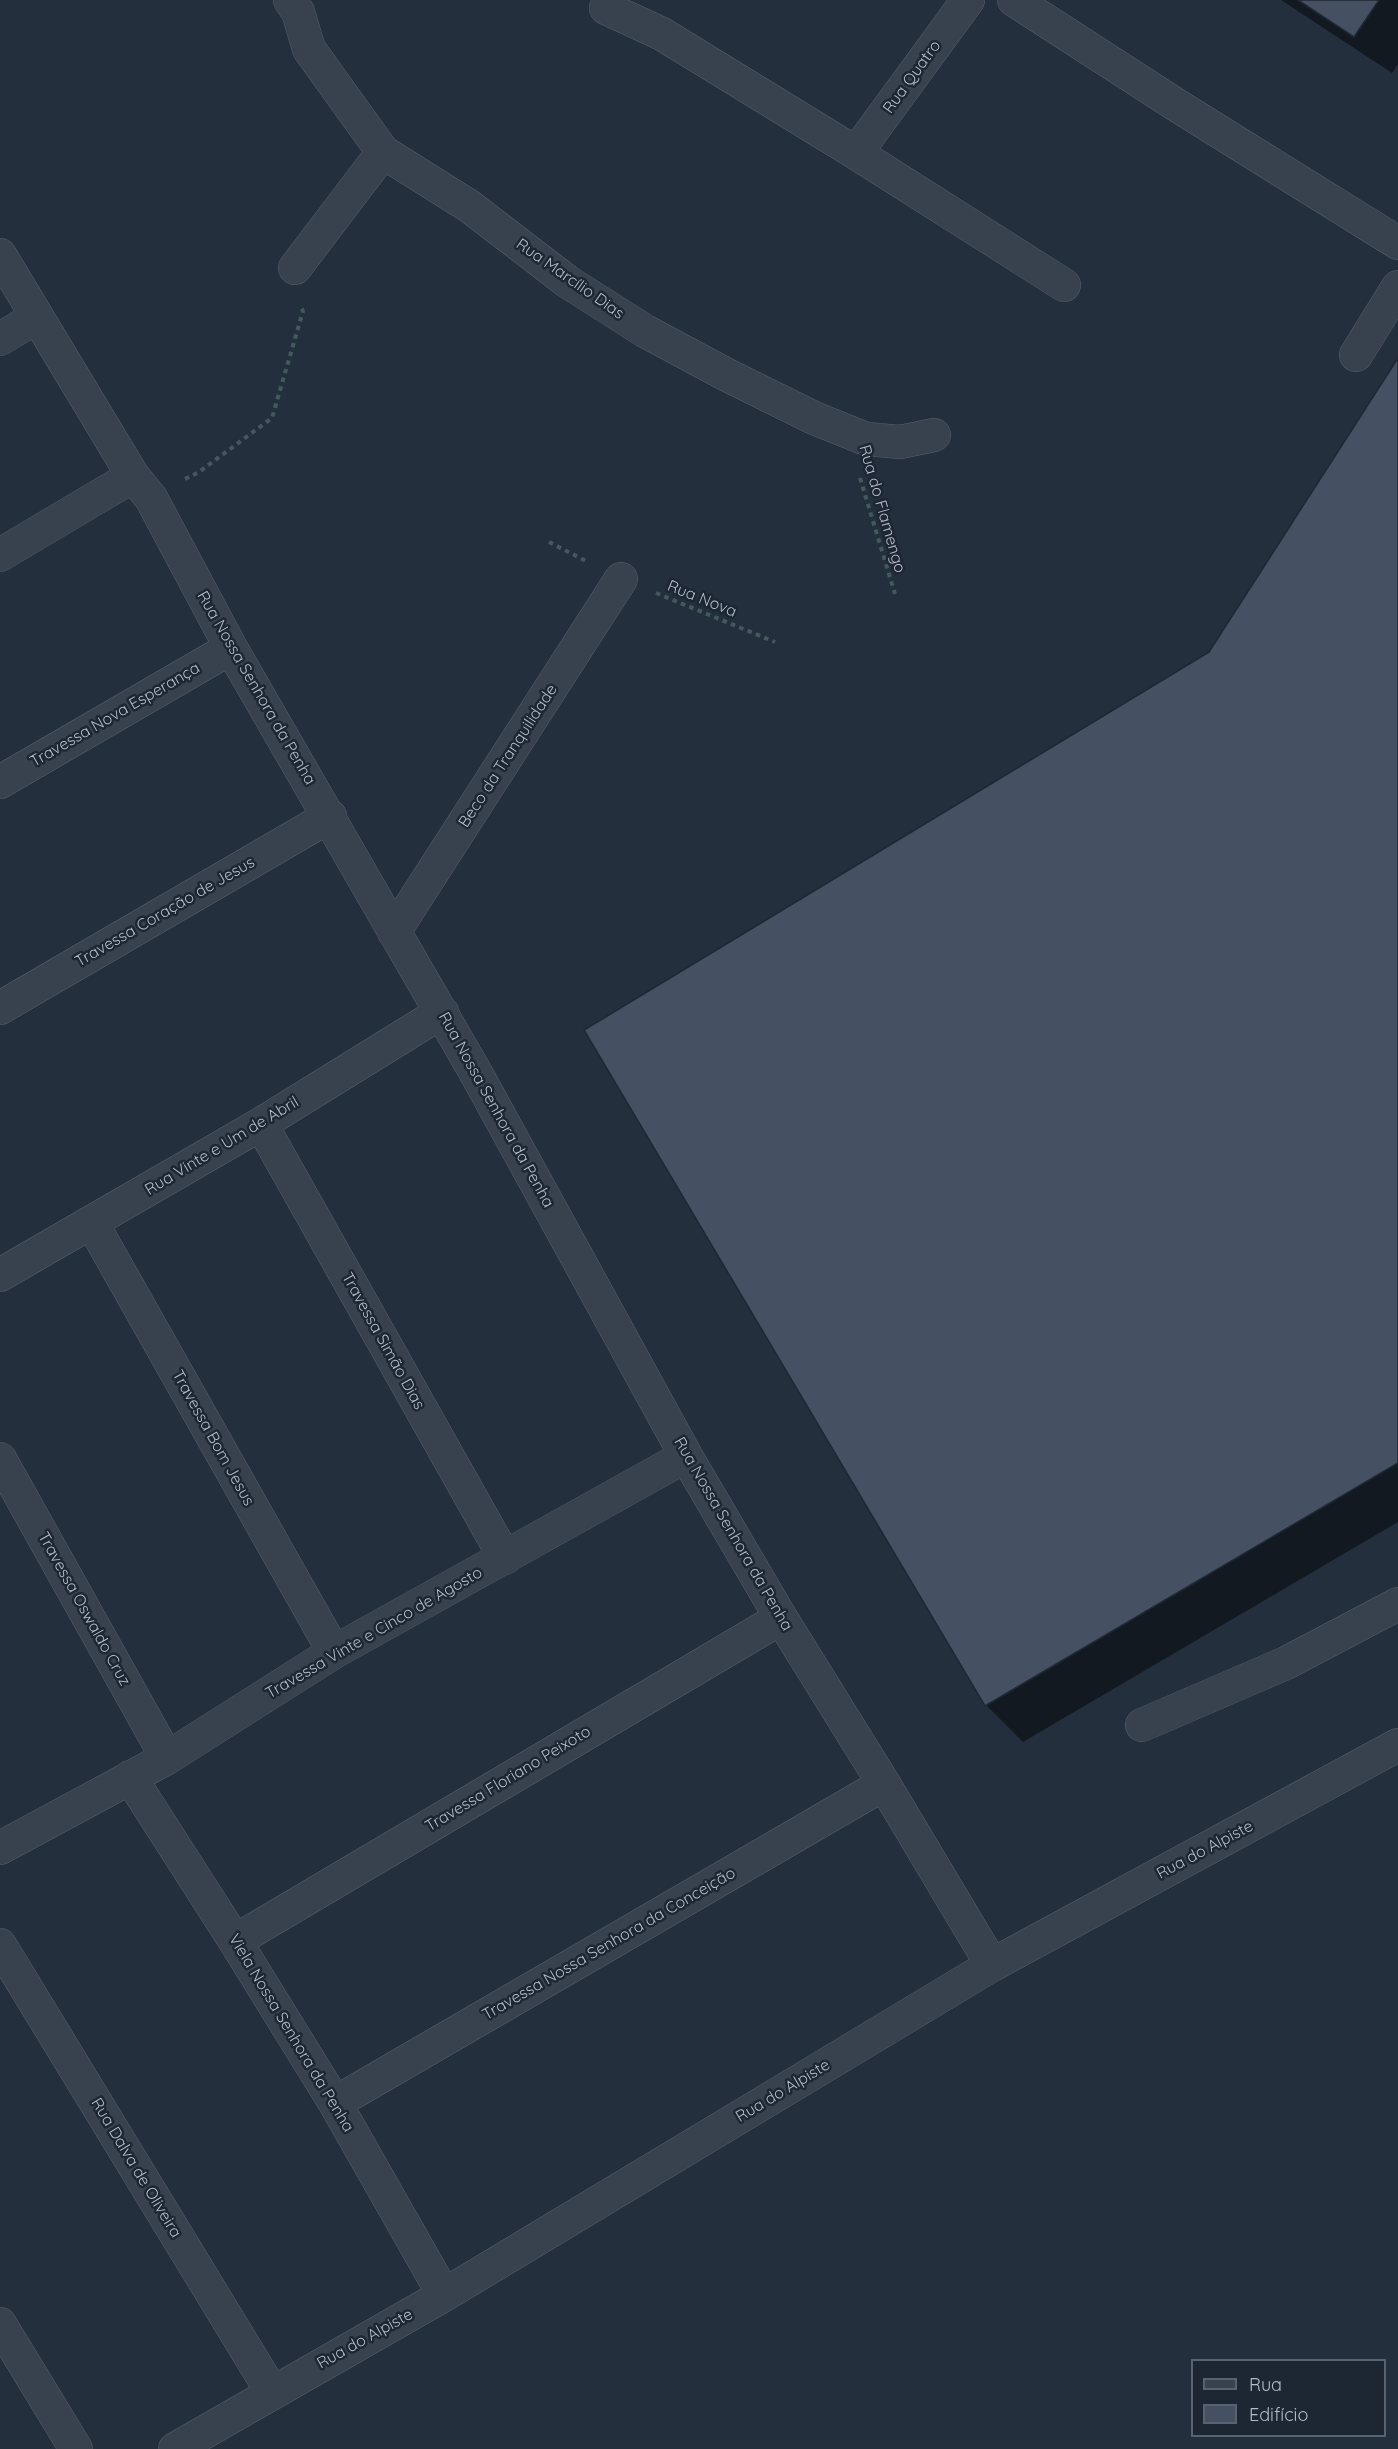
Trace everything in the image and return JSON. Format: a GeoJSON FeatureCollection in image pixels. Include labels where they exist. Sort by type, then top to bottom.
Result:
{"type":"FeatureCollection","features":[{"type":"Feature","properties":{"kind":"street","name":"Rua Marcílio Dias"},"geometry":{"type":"LineString","coordinates":[[290,0],[298,12],[309,49],[383,152],[469,206],[568,282],[645,331],[814,418],[866,439],[900,442],[934,435]]}},
{"type":"Feature","properties":{"kind":"street","name":"Rua Quatro"},"geometry":{"type":"LineString","coordinates":[[856,153],[968,0]]}},
{"type":"Feature","properties":{"kind":"street"},"geometry":{"type":"LineString","coordinates":[[1014,0],[1178,106],[1398,243]]}},
{"type":"Feature","properties":{"kind":"street"},"geometry":{"type":"LineString","coordinates":[[606,8],[662,34],[1065,285]]}},
{"type":"Feature","properties":{"kind":"street"},"geometry":{"type":"LineString","coordinates":[[295,268],[383,152]]}},
{"type":"Feature","properties":{"kind":"street","name":"Rua Nossa Senhora da Penha"},"geometry":{"type":"LineString","coordinates":[[0,255],[142,487],[231,648],[442,1012],[686,1456],[781,1618],[992,1965]]}},
{"type":"Feature","properties":{"kind":"street"},"geometry":{"type":"LineString","coordinates":[[1356,355],[1398,287]]}},
{"type":"Feature","properties":{"kind":"street"},"geometry":{"type":"LineString","coordinates":[[0,339],[37,317]]}},
{"type":"Feature","properties":{"kind":"street"},"geometry":{"type":"LineString","coordinates":[[0,555],[142,487]]}},
{"type":"Feature","properties":{"kind":"street","name":"Beco da Tranquilidade"},"geometry":{"type":"LineString","coordinates":[[394,932],[621,579]]}},
{"type":"Feature","properties":{"kind":"street","name":"Travessa Nova Esperança"},"geometry":{"type":"LineString","coordinates":[[0,782],[231,648]]}},
{"type":"Feature","properties":{"kind":"street","name":"Travessa Coração de Jesus"},"geometry":{"type":"LineString","coordinates":[[0,1008],[330,816]]}},
{"type":"Feature","properties":{"kind":"street","name":"Rua Vinte e Um de Abril"},"geometry":{"type":"LineString","coordinates":[[0,1275],[261,1124],[442,1012]]}},
{"type":"Feature","properties":{"kind":"street","name":"Travessa Simão Dias"},"geometry":{"type":"LineString","coordinates":[[261,1124],[505,1558]]}},
{"type":"Feature","properties":{"kind":"street","name":"Travessa Bom Jesus"},"geometry":{"type":"LineString","coordinates":[[92,1223],[334,1652]]}},
{"type":"Feature","properties":{"kind":"street","name":"Travessa Vinte e Cinco de Agosto"},"geometry":{"type":"LineString","coordinates":[[0,1848],[167,1758],[334,1652],[686,1456]]}},
{"type":"Feature","properties":{"kind":"street","name":"Travessa Oswaldo Cruz"},"geometry":{"type":"LineString","coordinates":[[0,1459],[167,1758]]}},
{"type":"Feature","properties":{"kind":"street"},"geometry":{"type":"LineString","coordinates":[[1142,1725],[1286,1663],[1398,1604]]}},
{"type":"Feature","properties":{"kind":"street","name":"Travessa Floriano Peixoto"},"geometry":{"type":"LineString","coordinates":[[235,1941],[781,1618]]}},
{"type":"Feature","properties":{"kind":"street","name":"Rua do Alpiste"},"geometry":{"type":"LineString","coordinates":[[176,2449],[444,2295],[992,1965],[1398,1745]]}},
{"type":"Feature","properties":{"kind":"street","name":"Viela Nossa Senhora da Penha"},"geometry":{"type":"LineString","coordinates":[[130,1777],[335,2103],[444,2295]]}},
{"type":"Feature","properties":{"kind":"street","name":"Travessa Nossa Senhora da Conceição"},"geometry":{"type":"LineString","coordinates":[[335,2103],[884,1784]]}},
{"type":"Feature","properties":{"kind":"street","name":"Rua Dalva de Oliveira"},"geometry":{"type":"LineString","coordinates":[[1,1949],[272,2392]]}},
{"type":"Feature","properties":{"kind":"street"},"geometry":{"type":"LineString","coordinates":[[0,2324],[76,2449]]}},
{"type":"Feature","properties":{"kind":"path"},"geometry":{"type":"LineString","coordinates":[[142,487],[199,472],[272,418],[303,311],[289,291],[295,268]]}},
{"type":"Feature","properties":{"kind":"path","name":"Rua do Flamengo"},"geometry":{"type":"LineString","coordinates":[[847,431],[895,594]]}},
{"type":"Feature","properties":{"kind":"path","name":"Rua Nova"},"geometry":{"type":"LineString","coordinates":[[621,579],[775,642]]}},
{"type":"Feature","properties":{"kind":"building"},"geometry":{"type":"Polygon","coordinates":[[[1298,0],[1379,0],[1354,37],[1298,0]]]}},
{"type":"Feature","properties":{"kind":"building"},"geometry":{"type":"Polygon","coordinates":[[[1398,358],[1398,1463],[985,1706],[584,1030],[1209,652],[1398,358]]]}}]}
